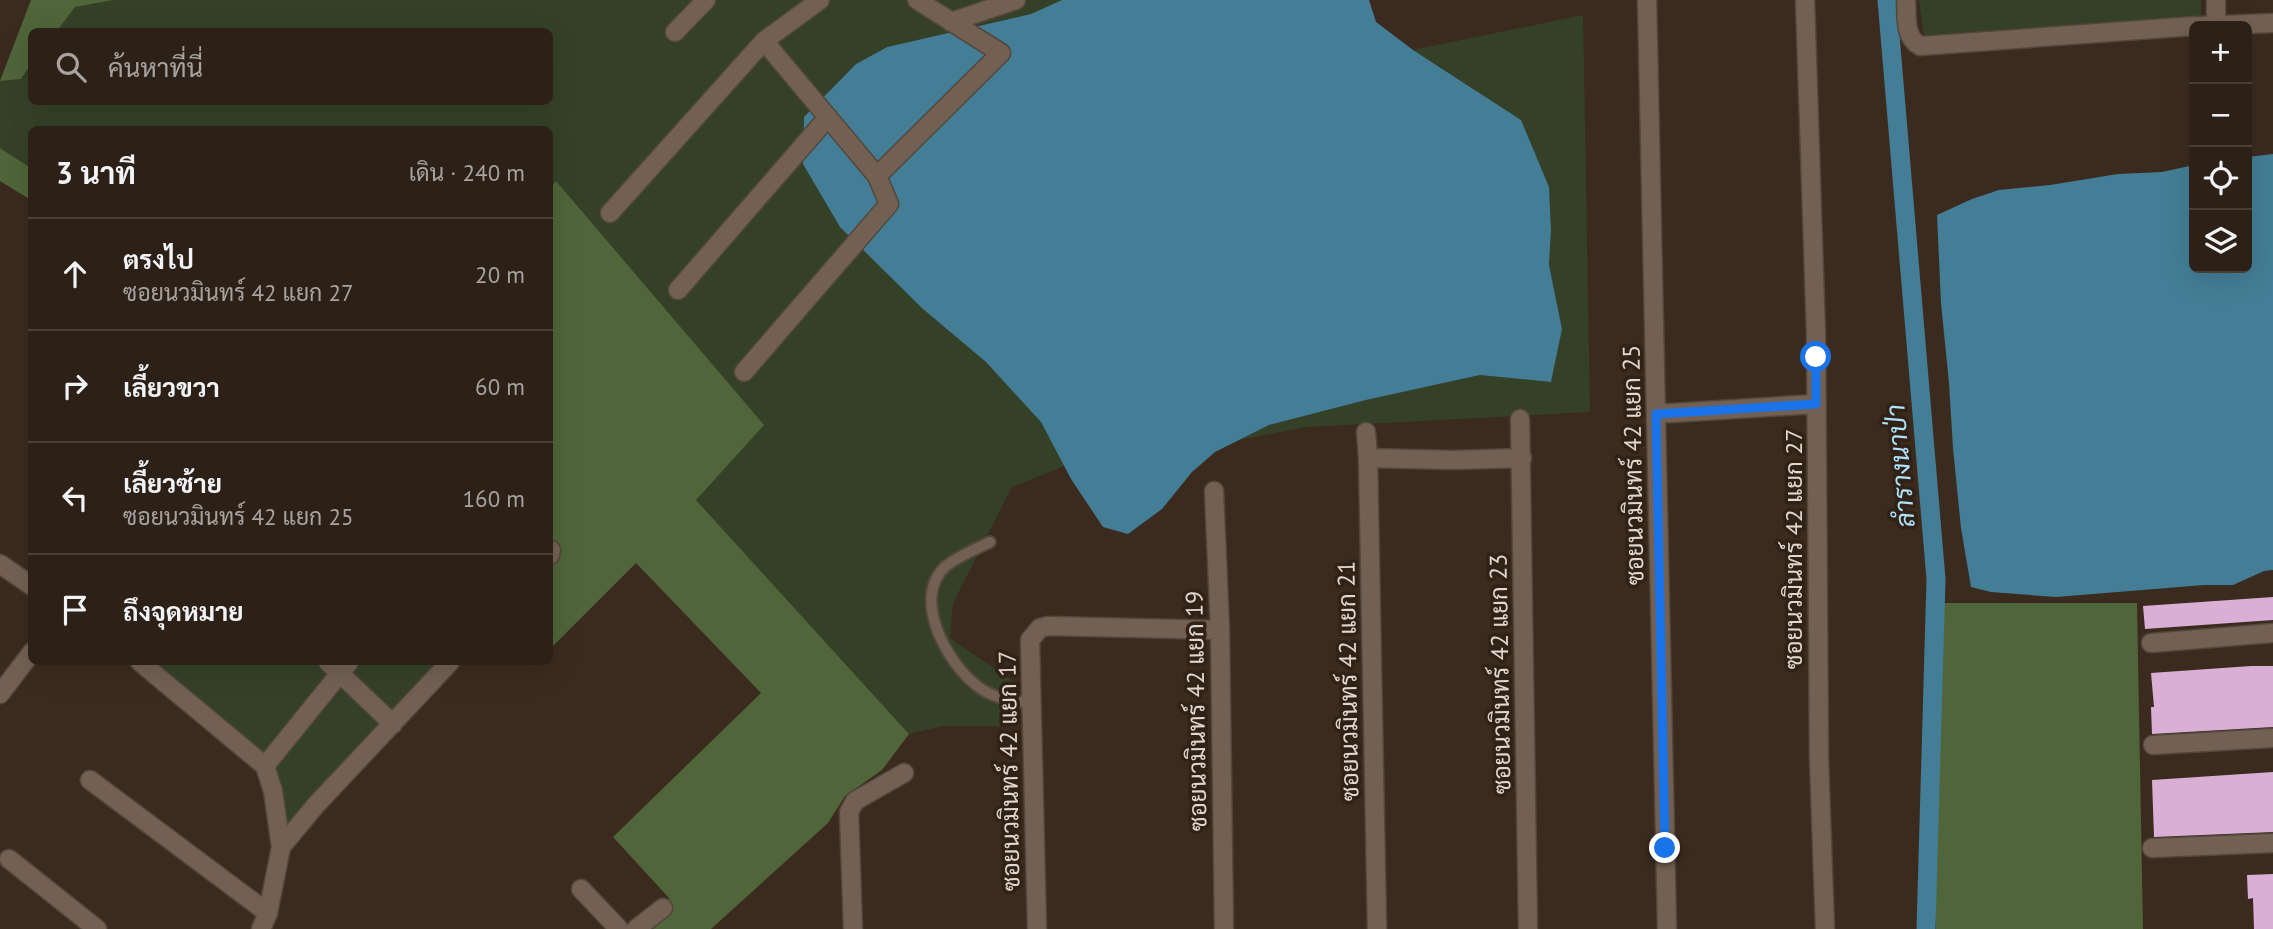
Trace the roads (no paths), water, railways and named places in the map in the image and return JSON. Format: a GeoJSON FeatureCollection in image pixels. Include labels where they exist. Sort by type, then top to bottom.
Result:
{"type":"FeatureCollection","features":[{"type":"Feature","properties":{"kind":"street"},"geometry":{"type":"LineString","coordinates":[[675,32],[706,0]]}},
{"type":"Feature","properties":{"kind":"street"},"geometry":{"type":"LineString","coordinates":[[610,213],[764,41],[820,0]]}},
{"type":"Feature","properties":{"kind":"street"},"geometry":{"type":"LineString","coordinates":[[877,176],[1002,52],[917,0]]}},
{"type":"Feature","properties":{"kind":"street"},"geometry":{"type":"LineString","coordinates":[[951,22],[1016,0]]}},
{"type":"Feature","properties":{"kind":"street","name":"ซอยนวมินทร์ 42 แยก 25"},"geometry":{"type":"LineString","coordinates":[[1647,0],[1667,929]]}},
{"type":"Feature","properties":{"kind":"street","name":"ซอยนวมินทร์ 42 แยก 27"},"geometry":{"type":"LineString","coordinates":[[1805,0],[1816,334],[1819,759],[1825,929]]}},
{"type":"Feature","properties":{"kind":"street"},"geometry":{"type":"LineString","coordinates":[[1906,0],[1908,34],[1912,42],[1920,47],[2189,27]]}},
{"type":"Feature","properties":{"kind":"street"},"geometry":{"type":"LineString","coordinates":[[2216,0],[2216,21]]}},
{"type":"Feature","properties":{"kind":"street"},"geometry":{"type":"LineString","coordinates":[[2252,24],[2273,23]]}},
{"type":"Feature","properties":{"kind":"street"},"geometry":{"type":"LineString","coordinates":[[744,372],[889,204],[877,176],[764,41]]}},
{"type":"Feature","properties":{"kind":"street"},"geometry":{"type":"LineString","coordinates":[[678,290],[828,117]]}},
{"type":"Feature","properties":{"kind":"street"},"geometry":{"type":"LineString","coordinates":[[1656,414],[1816,404]]}},
{"type":"Feature","properties":{"kind":"street","name":"ซอยนวมินทร์ 42 แยก 23"},"geometry":{"type":"LineString","coordinates":[[1520,419],[1528,929]]}},
{"type":"Feature","properties":{"kind":"street","name":"ซอยนวมินทร์ 42 แยก 21"},"geometry":{"type":"LineString","coordinates":[[1366,432],[1377,929]]}},
{"type":"Feature","properties":{"kind":"street"},"geometry":{"type":"LineString","coordinates":[[1368,458],[1522,458]]}},
{"type":"Feature","properties":{"kind":"street","name":"ซอยนวมินทร์ 42 แยก 19"},"geometry":{"type":"LineString","coordinates":[[1214,491],[1220,630],[1224,929]]}},
{"type":"Feature","properties":{"kind":"street"},"geometry":{"type":"LineString","coordinates":[[0,564],[28,583]]}},
{"type":"Feature","properties":{"kind":"street","name":"ซอยนวมินทร์ 42 แยก 17"},"geometry":{"type":"LineString","coordinates":[[1037,929],[1030,640],[1040,628],[1048,626],[1220,630]]}},
{"type":"Feature","properties":{"kind":"street"},"geometry":{"type":"LineString","coordinates":[[2151,643],[2273,633]]}},
{"type":"Feature","properties":{"kind":"street"},"geometry":{"type":"LineString","coordinates":[[0,694],[28,657]]}},
{"type":"Feature","properties":{"kind":"street"},"geometry":{"type":"LineString","coordinates":[[90,780],[264,921],[281,847],[273,792],[265,766],[144,665]]}},
{"type":"Feature","properties":{"kind":"street"},"geometry":{"type":"LineString","coordinates":[[265,766],[339,665],[393,724]]}},
{"type":"Feature","properties":{"kind":"street"},"geometry":{"type":"LineString","coordinates":[[281,847],[315,806],[447,665]]}},
{"type":"Feature","properties":{"kind":"street"},"geometry":{"type":"LineString","coordinates":[[2153,746],[2273,738]]}},
{"type":"Feature","properties":{"kind":"street"},"geometry":{"type":"LineString","coordinates":[[853,929],[849,811],[855,801],[904,774]]}},
{"type":"Feature","properties":{"kind":"street"},"geometry":{"type":"LineString","coordinates":[[2152,848],[2273,842]]}},
{"type":"Feature","properties":{"kind":"street"},"geometry":{"type":"LineString","coordinates":[[9,859],[97,929]]}},
{"type":"Feature","properties":{"kind":"street"},"geometry":{"type":"LineString","coordinates":[[581,889],[619,929]]}},
{"type":"Feature","properties":{"kind":"street"},"geometry":{"type":"LineString","coordinates":[[636,929],[663,908]]}},
{"type":"Feature","properties":{"kind":"lane"},"geometry":{"type":"LineString","coordinates":[[989,542],[946,566],[933,586],[933,614],[943,646],[954,664],[981,689],[1008,700],[1032,703]]}},
{"type":"Feature","properties":{"kind":"water"},"geometry":{"type":"Polygon","coordinates":[[[1062,0],[1369,0],[1376,22],[1413,50],[1521,120],[1549,187],[1549,265],[1562,329],[1551,382],[1480,375],[1269,425],[1215,452],[1192,472],[1162,509],[1128,534],[1103,527],[1071,479],[1041,422],[986,362],[923,309],[840,227],[803,164],[804,117],[856,64],[887,47],[1031,14],[1062,0]]]}},
{"type":"Feature","properties":{"kind":"water"},"geometry":{"type":"Polygon","coordinates":[[[2273,154],[2273,570],[2264,571],[2233,585],[2056,597],[1991,592],[1971,587],[1961,528],[1953,448],[1937,215],[1999,190],[2118,174],[2162,172],[2189,166],[2189,273],[2252,273],[2252,156],[2273,154]]]}},
{"type":"Feature","properties":{"kind":"waterway","name":"ลำรางนาป่า"},"geometry":{"type":"LineString","coordinates":[[1887,0],[1936,579],[1926,929]]}}]}
